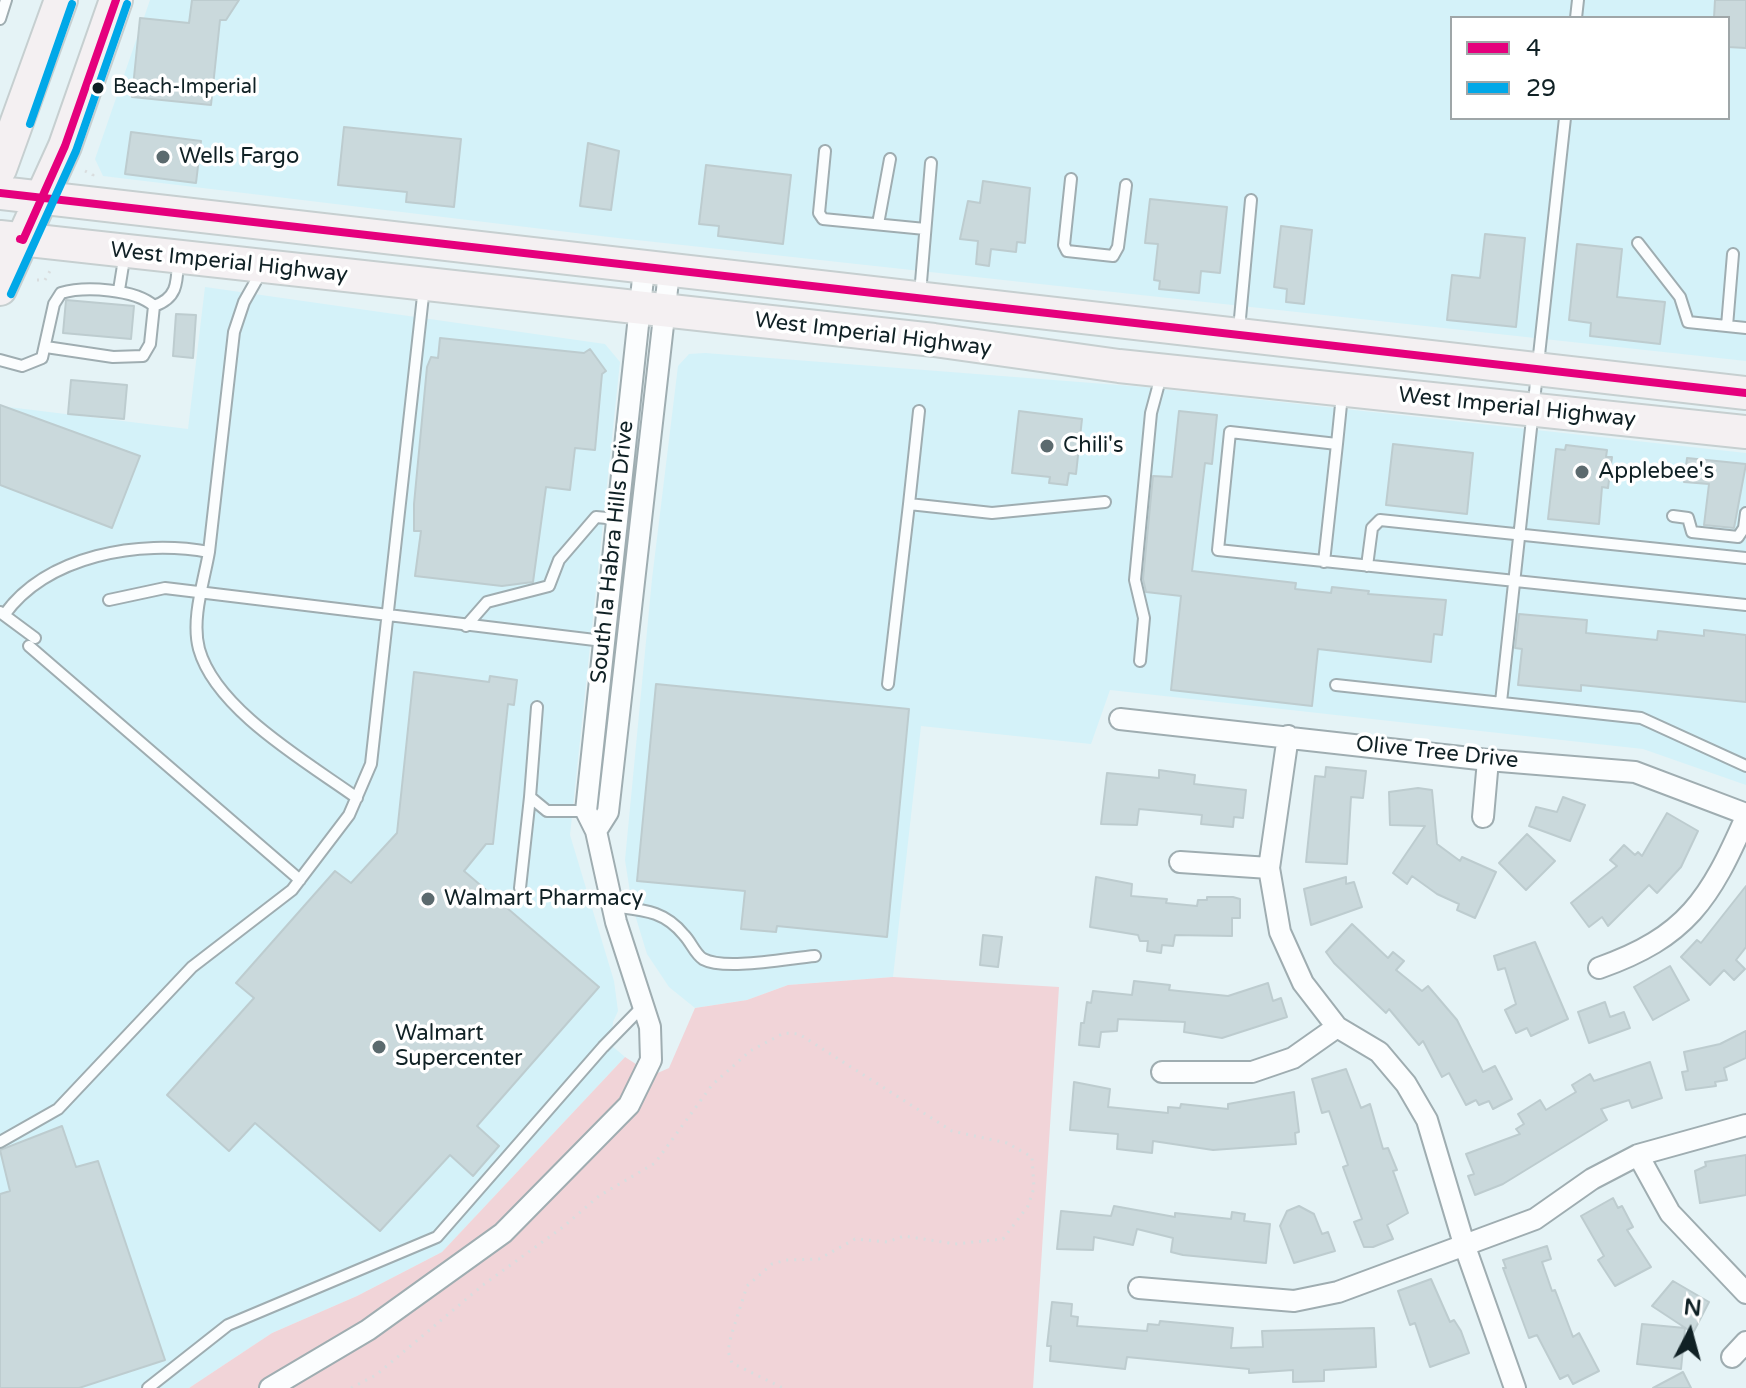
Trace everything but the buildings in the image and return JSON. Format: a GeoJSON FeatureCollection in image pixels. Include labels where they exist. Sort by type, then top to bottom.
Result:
{"type":"FeatureCollection","features":[{"type":"Feature","properties":{"kind":"main road"},"geometry":{"type":"LineString","coordinates":[[0,169],[61,0]]}},
{"type":"Feature","properties":{"kind":"main road"},"geometry":{"type":"LineString","coordinates":[[0,289],[12,238],[42,198],[65,146],[116,0]]}},
{"type":"Feature","properties":{"kind":"main road","name":"West Imperial Highway"},"geometry":{"type":"LineString","coordinates":[[0,193],[1248,339],[1746,393]]}},
{"type":"Feature","properties":{"kind":"main road","name":"West Imperial Highway"},"geometry":{"type":"LineString","coordinates":[[12,238],[934,340],[1119,366],[1746,432]]}},
{"type":"Feature","properties":{"kind":"main road"},"geometry":{"type":"LineString","coordinates":[[1119,366],[1123,353],[1139,342],[1243,353],[1248,339]]}},
{"type":"Feature","properties":{"kind":"street","name":"South la Habra Hills Drive"},"geometry":{"type":"LineString","coordinates":[[586,811],[618,519],[657,271]]}},
{"type":"Feature","properties":{"kind":"street","name":"South la Habra Hills Drive"},"geometry":{"type":"LineString","coordinates":[[596,831],[608,812],[652,310]]}},
{"type":"Feature","properties":{"kind":"street","name":"Olive Tree Drive"},"geometry":{"type":"LineString","coordinates":[[1120,719],[1488,760],[1635,772],[1746,816]]}},
{"type":"Feature","properties":{"kind":"street"},"geometry":{"type":"LineString","coordinates":[[1288,736],[1269,868],[1280,932],[1303,983],[1337,1027],[1379,1052],[1406,1084],[1427,1120],[1464,1244],[1515,1388]]}},
{"type":"Feature","properties":{"kind":"street"},"geometry":{"type":"LineString","coordinates":[[1483,817],[1488,760]]}},
{"type":"Feature","properties":{"kind":"street"},"geometry":{"type":"LineString","coordinates":[[270,1388],[368,1330],[503,1233],[629,1105],[651,1060],[650,1027],[612,906],[596,831],[586,811]]}},
{"type":"Feature","properties":{"kind":"street"},"geometry":{"type":"LineString","coordinates":[[1599,968],[1642,953],[1681,925],[1712,888],[1746,816]]}},
{"type":"Feature","properties":{"kind":"street"},"geometry":{"type":"LineString","coordinates":[[1180,862],[1269,868]]}},
{"type":"Feature","properties":{"kind":"street"},"geometry":{"type":"LineString","coordinates":[[1162,1072],[1252,1072],[1293,1058],[1337,1027]]}},
{"type":"Feature","properties":{"kind":"street"},"geometry":{"type":"LineString","coordinates":[[1139,1288],[1294,1301],[1338,1292],[1535,1219],[1592,1179],[1638,1155],[1746,1125]]}},
{"type":"Feature","properties":{"kind":"street"},"geometry":{"type":"LineString","coordinates":[[1638,1155],[1670,1213],[1746,1293]]}},
{"type":"Feature","properties":{"kind":"lane"},"geometry":{"type":"LineString","coordinates":[[0,19],[6,0]]}},
{"type":"Feature","properties":{"kind":"lane"},"geometry":{"type":"LineString","coordinates":[[1501,702],[1565,120]]}},
{"type":"Feature","properties":{"kind":"lane"},"geometry":{"type":"LineString","coordinates":[[825,151],[819,213],[823,219],[925,229]]}},
{"type":"Feature","properties":{"kind":"lane"},"geometry":{"type":"LineString","coordinates":[[878,224],[890,159]]}},
{"type":"Feature","properties":{"kind":"lane"},"geometry":{"type":"LineString","coordinates":[[919,300],[931,163]]}},
{"type":"Feature","properties":{"kind":"lane"},"geometry":{"type":"LineString","coordinates":[[1071,179],[1064,245],[1067,251],[1113,256],[1118,247],[1126,185]]}},
{"type":"Feature","properties":{"kind":"lane"},"geometry":{"type":"LineString","coordinates":[[1248,339],[1251,200]]}},
{"type":"Feature","properties":{"kind":"lane"},"geometry":{"type":"LineString","coordinates":[[1638,243],[1680,297],[1688,322],[1746,328]]}},
{"type":"Feature","properties":{"kind":"lane"},"geometry":{"type":"LineString","coordinates":[[119,290],[125,251]]}},
{"type":"Feature","properties":{"kind":"lane"},"geometry":{"type":"LineString","coordinates":[[1727,326],[1733,254]]}},
{"type":"Feature","properties":{"kind":"lane"},"geometry":{"type":"LineString","coordinates":[[154,306],[167,302],[174,293],[178,257]]}},
{"type":"Feature","properties":{"kind":"lane"},"geometry":{"type":"LineString","coordinates":[[264,267],[244,302],[234,332],[202,592],[199,648],[216,686],[277,740],[357,798]]}},
{"type":"Feature","properties":{"kind":"lane"},"geometry":{"type":"LineString","coordinates":[[0,1142],[58,1109],[192,967],[268,911],[300,880],[349,815],[371,764],[424,285]]}},
{"type":"Feature","properties":{"kind":"lane"},"geometry":{"type":"LineString","coordinates":[[0,360],[9,365],[34,364],[42,358],[54,304],[61,293],[119,290],[137,295],[154,306]]}},
{"type":"Feature","properties":{"kind":"lane"},"geometry":{"type":"LineString","coordinates":[[46,347],[113,357],[143,356],[150,344],[154,306]]}},
{"type":"Feature","properties":{"kind":"lane"},"geometry":{"type":"LineString","coordinates":[[1140,661],[1144,618],[1135,580],[1151,413],[1162,370]]}},
{"type":"Feature","properties":{"kind":"lane"},"geometry":{"type":"LineString","coordinates":[[1324,562],[1343,389]]}},
{"type":"Feature","properties":{"kind":"lane"},"geometry":{"type":"LineString","coordinates":[[888,684],[919,411]]}},
{"type":"Feature","properties":{"kind":"lane"},"geometry":{"type":"LineString","coordinates":[[1337,444],[1230,432],[1218,550],[1746,605]]}},
{"type":"Feature","properties":{"kind":"lane"},"geometry":{"type":"LineString","coordinates":[[909,504],[992,513],[1105,502]]}},
{"type":"Feature","properties":{"kind":"lane"},"geometry":{"type":"LineString","coordinates":[[1673,516],[1688,518],[1692,532],[1738,537],[1744,528],[1746,513]]}},
{"type":"Feature","properties":{"kind":"lane"},"geometry":{"type":"LineString","coordinates":[[466,626],[487,602],[549,586],[559,560],[596,517],[618,519]]}},
{"type":"Feature","properties":{"kind":"lane"},"geometry":{"type":"LineString","coordinates":[[1367,566],[1372,528],[1380,520],[1746,558]]}},
{"type":"Feature","properties":{"kind":"lane"},"geometry":{"type":"LineString","coordinates":[[209,552],[158,547],[76,561],[30,586],[2,613],[300,880]]}},
{"type":"Feature","properties":{"kind":"lane"},"geometry":{"type":"LineString","coordinates":[[109,600],[165,588],[603,641]]}},
{"type":"Feature","properties":{"kind":"lane"},"geometry":{"type":"LineString","coordinates":[[1336,685],[1641,718],[1746,766]]}},
{"type":"Feature","properties":{"kind":"lane"},"geometry":{"type":"LineString","coordinates":[[520,888],[537,707]]}},
{"type":"Feature","properties":{"kind":"lane"},"geometry":{"type":"LineString","coordinates":[[530,797],[547,811],[586,811]]}},
{"type":"Feature","properties":{"kind":"lane"},"geometry":{"type":"LineString","coordinates":[[612,906],[667,917],[700,957],[708,961],[724,963],[815,956]]}},
{"type":"Feature","properties":{"kind":"lane"},"geometry":{"type":"LineString","coordinates":[[148,1388],[228,1325],[437,1237],[643,1006]]}},
{"type":"Feature","properties":{"kind":"path"},"geometry":{"type":"LineString","coordinates":[[85,171],[93,175],[91,180]]}},
{"type":"Feature","properties":{"kind":"path"},"geometry":{"type":"LineString","coordinates":[[37,280],[45,280],[51,269]]}},
{"type":"Feature","properties":{"kind":"path"},"geometry":{"type":"LineString","coordinates":[[351,1388],[376,1375],[483,1285],[563,1227],[599,1196],[655,1163],[712,1085],[750,1051],[784,1033],[799,1034],[952,1131],[1021,1148],[1032,1157],[1034,1169],[1028,1206],[1003,1239],[955,1244],[904,1236],[887,1242],[855,1239],[819,1259],[786,1260],[759,1274],[747,1286],[728,1351],[732,1363],[783,1388]]}},
{"type":"Feature","properties":{"kind":"shaded area"},"geometry":{"type":"Polygon","coordinates":[[[150,0],[1746,0],[1746,361],[609,237],[103,176],[95,159],[150,0]]]}},
{"type":"Feature","properties":{"kind":"shaded area"},"geometry":{"type":"Polygon","coordinates":[[[205,287],[605,344],[620,362],[570,835],[614,981],[618,1011],[613,1022],[611,1045],[625,1057],[442,1252],[357,1296],[272,1333],[189,1388],[0,1388],[0,406],[188,429],[205,287]]]}},
{"type":"Feature","properties":{"kind":"shaded area"},"geometry":{"type":"Polygon","coordinates":[[[689,354],[1144,387],[1746,453],[1746,785],[1643,749],[1110,690],[1091,744],[921,726],[893,977],[788,985],[747,1000],[695,1008],[669,987],[647,954],[632,905],[625,860],[652,579],[678,366],[689,354]]]}},
{"type":"Feature","properties":{"kind":"shaded area"},"geometry":{"type":"Polygon","coordinates":[[[893,977],[1059,987],[1033,1388],[189,1388],[272,1333],[357,1296],[442,1252],[625,1057],[653,1075],[669,1068],[695,1008],[747,1000],[788,985],[893,977]]]}},
{"type":"Feature","properties":{"kind":"transit line","name":"4"},"geometry":{"type":"LineString","coordinates":[[20,239],[23,240],[65,146],[116,0]]}},
{"type":"Feature","properties":{"kind":"transit line","name":"29"},"geometry":{"type":"LineString","coordinates":[[30,124],[72,4]]}},
{"type":"Feature","properties":{"kind":"transit line","name":"29"},"geometry":{"type":"LineString","coordinates":[[11,294],[76,151],[127,4]]}},
{"type":"Feature","properties":{"kind":"transit line","name":"4"},"geometry":{"type":"LineString","coordinates":[[0,193],[1746,393]]}},
{"type":"Feature","properties":{"kind":"place","name":"Beach-Imperial"},"geometry":{"type":"Point","coordinates":[98,88]}},
{"type":"Feature","properties":{"kind":"place","name":"Wells Fargo"},"geometry":{"type":"Point","coordinates":[163,157]}},
{"type":"Feature","properties":{"kind":"place","name":"Chili's"},"geometry":{"type":"Point","coordinates":[1047,446]}},
{"type":"Feature","properties":{"kind":"place","name":"Applebee's"},"geometry":{"type":"Point","coordinates":[1582,472]}},
{"type":"Feature","properties":{"kind":"place","name":"Walmart Pharmacy"},"geometry":{"type":"Point","coordinates":[428,899]}},
{"type":"Feature","properties":{"kind":"place","name":"Walmart Supercenter"},"geometry":{"type":"Point","coordinates":[379,1047]}}]}
